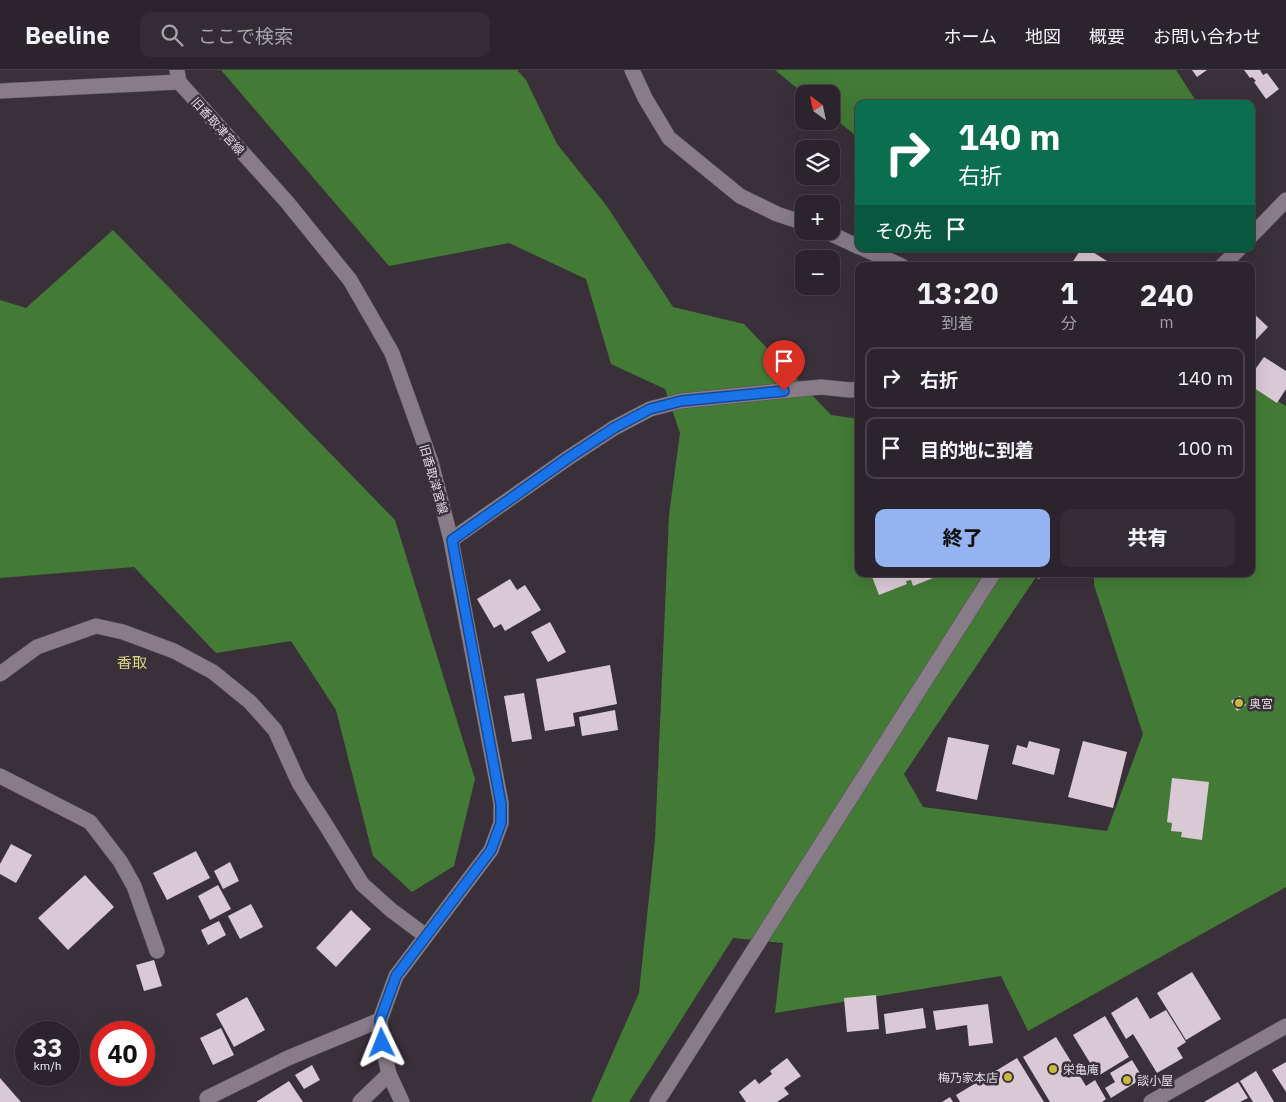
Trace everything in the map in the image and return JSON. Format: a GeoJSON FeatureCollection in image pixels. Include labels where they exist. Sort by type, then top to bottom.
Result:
{"type":"FeatureCollection","features":[{"type":"Feature","properties":{"kind":"street"},"geometry":{"type":"LineString","coordinates":[[632,70],[645,98],[669,138],[740,196],[777,214],[795,220]]}},
{"type":"Feature","properties":{"kind":"street"},"geometry":{"type":"LineString","coordinates":[[0,91],[178,76]]}},
{"type":"Feature","properties":{"kind":"street","name":"旧香取津宮線"},"geometry":{"type":"LineString","coordinates":[[178,76],[287,202],[350,280],[392,353],[431,462],[452,540],[501,804],[501,823],[491,850],[396,976],[380,1020],[382,1043],[389,1074],[402,1102]]}},
{"type":"Feature","properties":{"kind":"street"},"geometry":{"type":"LineString","coordinates":[[1255,232],[1286,200]]}},
{"type":"Feature","properties":{"kind":"street"},"geometry":{"type":"LineString","coordinates":[[840,238],[855,244]]}},
{"type":"Feature","properties":{"kind":"street"},"geometry":{"type":"LineString","coordinates":[[871,252],[893,262]]}},
{"type":"Feature","properties":{"kind":"street"},"geometry":{"type":"LineString","coordinates":[[1226,262],[1236,252]]}},
{"type":"Feature","properties":{"kind":"street"},"geometry":{"type":"LineString","coordinates":[[452,540],[568,458],[606,433],[650,409],[681,401],[821,387],[855,389]]}},
{"type":"Feature","properties":{"kind":"street"},"geometry":{"type":"LineString","coordinates":[[657,1102],[991,577]]}},
{"type":"Feature","properties":{"kind":"street"},"geometry":{"type":"LineString","coordinates":[[0,674],[37,647],[96,626],[123,632],[174,651],[213,672],[250,702],[275,730],[299,783],[362,884],[391,910],[426,936]]}},
{"type":"Feature","properties":{"kind":"street"},"geometry":{"type":"LineString","coordinates":[[0,776],[90,822],[120,861],[134,886],[157,951]]}},
{"type":"Feature","properties":{"kind":"street"},"geometry":{"type":"LineString","coordinates":[[207,1098],[288,1058],[380,1020]]}},
{"type":"Feature","properties":{"kind":"street"},"geometry":{"type":"LineString","coordinates":[[1151,1102],[1286,1026]]}},
{"type":"Feature","properties":{"kind":"street"},"geometry":{"type":"LineString","coordinates":[[360,1102],[389,1074]]}},
{"type":"Feature","properties":{"kind":"green space"},"geometry":{"type":"Polygon","coordinates":[[[221,70],[517,70],[526,80],[557,144],[606,205],[673,307],[744,324],[831,415],[855,418],[855,577],[1036,577],[904,774],[923,807],[1107,831],[1143,734],[1094,585],[1094,577],[1255,577],[1255,387],[1286,406],[1286,887],[1028,1031],[1001,976],[775,1013],[783,943],[733,938],[629,1102],[591,1102],[639,993],[655,840],[669,515],[680,433],[665,389],[611,364],[586,279],[509,243],[389,266],[221,70]]]}},
{"type":"Feature","properties":{"kind":"green space"},"geometry":{"type":"Polygon","coordinates":[[[775,70],[1176,70],[1195,100],[855,100],[855,135],[840,123],[840,85],[795,85],[795,87],[775,70]]]}},
{"type":"Feature","properties":{"kind":"green space"},"geometry":{"type":"Polygon","coordinates":[[[113,230],[395,520],[475,779],[454,866],[412,892],[373,856],[336,710],[291,641],[216,653],[134,567],[0,578],[0,300],[26,308],[113,230]]]}},
{"type":"Feature","properties":{"kind":"building"},"geometry":{"type":"Polygon","coordinates":[[[1192,70],[1207,70],[1197,77],[1192,70]]]}},
{"type":"Feature","properties":{"kind":"building"},"geometry":{"type":"Polygon","coordinates":[[[1244,70],[1260,70],[1263,75],[1267,73],[1279,89],[1266,99],[1254,82],[1256,81],[1252,77],[1250,78],[1244,70]]]}},
{"type":"Feature","properties":{"kind":"building"},"geometry":{"type":"Polygon","coordinates":[[[1079,252],[1093,252],[1107,261],[1106,262],[1073,262],[1079,252]]]}},
{"type":"Feature","properties":{"kind":"building"},"geometry":{"type":"Polygon","coordinates":[[[1255,315],[1268,327],[1255,341],[1255,315]]]}},
{"type":"Feature","properties":{"kind":"building"},"geometry":{"type":"Polygon","coordinates":[[[1264,357],[1286,371],[1286,389],[1277,403],[1255,389],[1255,369],[1264,357]]]}},
{"type":"Feature","properties":{"kind":"building"},"geometry":{"type":"Polygon","coordinates":[[[872,577],[933,578],[913,586],[911,580],[906,581],[907,584],[879,595],[872,577]]]}},
{"type":"Feature","properties":{"kind":"building"},"geometry":{"type":"Polygon","coordinates":[[[510,579],[517,590],[525,585],[541,610],[505,631],[501,624],[494,628],[477,599],[510,579]]]}},
{"type":"Feature","properties":{"kind":"building"},"geometry":{"type":"Polygon","coordinates":[[[550,622],[566,652],[548,662],[531,632],[550,622]]]}},
{"type":"Feature","properties":{"kind":"building"},"geometry":{"type":"Polygon","coordinates":[[[610,665],[617,704],[573,713],[575,726],[545,731],[536,679],[610,665]]]}},
{"type":"Feature","properties":{"kind":"building"},"geometry":{"type":"Polygon","coordinates":[[[524,693],[532,739],[512,742],[504,696],[524,693]]]}},
{"type":"Feature","properties":{"kind":"building","name":"奥宮"},"geometry":{"type":"Polygon","coordinates":[[[1240,696],[1246,705],[1237,711],[1231,701],[1240,696]]]}},
{"type":"Feature","properties":{"kind":"building"},"geometry":{"type":"Polygon","coordinates":[[[615,710],[618,730],[582,736],[579,717],[615,710]]]}},
{"type":"Feature","properties":{"kind":"building"},"geometry":{"type":"Polygon","coordinates":[[[948,737],[989,745],[977,800],[936,791],[948,737]]]}},
{"type":"Feature","properties":{"kind":"building"},"geometry":{"type":"Polygon","coordinates":[[[1029,741],[1060,749],[1054,775],[1012,764],[1017,745],[1027,748],[1029,741]]]}},
{"type":"Feature","properties":{"kind":"building"},"geometry":{"type":"Polygon","coordinates":[[[1083,741],[1127,752],[1113,808],[1068,797],[1083,741]]]}},
{"type":"Feature","properties":{"kind":"building"},"geometry":{"type":"Polygon","coordinates":[[[1172,778],[1209,782],[1202,840],[1181,837],[1182,832],[1171,831],[1172,823],[1167,822],[1172,778]]]}},
{"type":"Feature","properties":{"kind":"building"},"geometry":{"type":"Polygon","coordinates":[[[11,844],[32,855],[16,883],[0,874],[0,864],[11,844]]]}},
{"type":"Feature","properties":{"kind":"building"},"geometry":{"type":"Polygon","coordinates":[[[196,851],[210,878],[167,900],[153,873],[196,851]]]}},
{"type":"Feature","properties":{"kind":"building"},"geometry":{"type":"Polygon","coordinates":[[[230,862],[239,881],[223,889],[214,871],[230,862]]]}},
{"type":"Feature","properties":{"kind":"building"},"geometry":{"type":"Polygon","coordinates":[[[85,875],[114,907],[68,950],[38,918],[85,875]]]}},
{"type":"Feature","properties":{"kind":"building"},"geometry":{"type":"Polygon","coordinates":[[[218,885],[231,909],[210,920],[198,896],[218,885]]]}},
{"type":"Feature","properties":{"kind":"building"},"geometry":{"type":"Polygon","coordinates":[[[251,904],[263,927],[240,939],[228,916],[251,904]]]}},
{"type":"Feature","properties":{"kind":"building"},"geometry":{"type":"Polygon","coordinates":[[[351,910],[371,929],[336,967],[316,948],[351,910]]]}},
{"type":"Feature","properties":{"kind":"building"},"geometry":{"type":"Polygon","coordinates":[[[219,921],[226,935],[208,945],[201,930],[219,921]]]}},
{"type":"Feature","properties":{"kind":"building"},"geometry":{"type":"Polygon","coordinates":[[[154,960],[162,986],[144,991],[136,965],[154,960]]]}},
{"type":"Feature","properties":{"kind":"building"},"geometry":{"type":"Polygon","coordinates":[[[1192,972],[1221,1019],[1186,1040],[1157,993],[1192,972]]]}},
{"type":"Feature","properties":{"kind":"building"},"geometry":{"type":"Polygon","coordinates":[[[876,995],[879,1029],[847,1032],[844,998],[876,995]]]}},
{"type":"Feature","properties":{"kind":"building"},"geometry":{"type":"Polygon","coordinates":[[[247,997],[265,1030],[234,1047],[216,1014],[247,997]]]}},
{"type":"Feature","properties":{"kind":"building"},"geometry":{"type":"Polygon","coordinates":[[[1137,997],[1150,1019],[1166,1010],[1186,1042],[1177,1048],[1183,1058],[1157,1073],[1133,1034],[1126,1039],[1111,1013],[1137,997]]]}},
{"type":"Feature","properties":{"kind":"building"},"geometry":{"type":"Polygon","coordinates":[[[988,1004],[993,1043],[969,1046],[967,1025],[936,1030],[933,1011],[988,1004]]]}},
{"type":"Feature","properties":{"kind":"building"},"geometry":{"type":"Polygon","coordinates":[[[923,1008],[926,1028],[886,1034],[884,1014],[923,1008]]]}},
{"type":"Feature","properties":{"kind":"building"},"geometry":{"type":"Polygon","coordinates":[[[1105,1016],[1129,1057],[1098,1076],[1073,1035],[1105,1016]]]}},
{"type":"Feature","properties":{"kind":"building"},"geometry":{"type":"Polygon","coordinates":[[[221,1028],[234,1055],[213,1065],[200,1038],[221,1028]]]}},
{"type":"Feature","properties":{"kind":"building","name":"栄亀庵"},"geometry":{"type":"Polygon","coordinates":[[[1056,1037],[1086,1086],[1095,1080],[1106,1099],[1102,1102],[1050,1102],[1023,1057],[1056,1037]]]}},
{"type":"Feature","properties":{"kind":"building"},"geometry":{"type":"Polygon","coordinates":[[[787,1058],[801,1076],[784,1088],[789,1094],[777,1102],[746,1102],[739,1092],[755,1079],[759,1084],[772,1074],[770,1071],[787,1058]]]}},
{"type":"Feature","properties":{"kind":"building","name":"梅乃家本店"},"geometry":{"type":"Polygon","coordinates":[[[1017,1058],[1044,1102],[960,1102],[956,1095],[1017,1058]]]}},
{"type":"Feature","properties":{"kind":"building","name":"談小屋"},"geometry":{"type":"Polygon","coordinates":[[[1132,1060],[1143,1078],[1111,1098],[1105,1088],[1115,1082],[1110,1073],[1132,1060]]]}},
{"type":"Feature","properties":{"kind":"building"},"geometry":{"type":"Polygon","coordinates":[[[1286,1062],[1286,1092],[1272,1070],[1286,1062]]]}},
{"type":"Feature","properties":{"kind":"building"},"geometry":{"type":"Polygon","coordinates":[[[312,1065],[320,1080],[304,1089],[295,1075],[312,1065]]]}},
{"type":"Feature","properties":{"kind":"building"},"geometry":{"type":"Polygon","coordinates":[[[1256,1071],[1274,1102],[1253,1102],[1240,1081],[1256,1071]]]}},
{"type":"Feature","properties":{"kind":"building"},"geometry":{"type":"Polygon","coordinates":[[[0,1078],[21,1102],[0,1102],[0,1078]]]}},
{"type":"Feature","properties":{"kind":"building"},"geometry":{"type":"Polygon","coordinates":[[[289,1081],[303,1102],[256,1102],[289,1081]]]}},
{"type":"Feature","properties":{"kind":"building"},"geometry":{"type":"Polygon","coordinates":[[[1238,1082],[1248,1098],[1240,1102],[1204,1102],[1238,1082]]]}},
{"type":"Feature","properties":{"kind":"building"},"geometry":{"type":"Polygon","coordinates":[[[950,1097],[953,1102],[942,1102],[950,1097]]]}},
{"type":"Feature","properties":{"kind":"place","name":"奥宮"},"geometry":{"type":"Point","coordinates":[1239,703]}},
{"type":"Feature","properties":{"kind":"place","name":"栄亀庵"},"geometry":{"type":"Point","coordinates":[1053,1069]}},
{"type":"Feature","properties":{"kind":"place","name":"梅乃家本店"},"geometry":{"type":"Point","coordinates":[1008,1077]}},
{"type":"Feature","properties":{"kind":"place","name":"談小屋"},"geometry":{"type":"Point","coordinates":[1127,1080]}},
{"type":"Feature","properties":{"kind":"district","name":"香取"},"geometry":{"type":"Point","coordinates":[132,662]}},
{"type":"Feature","properties":{"kind":"route"},"geometry":{"type":"LineString","coordinates":[[382,1043],[380,1020],[396,976],[491,850],[501,823],[501,804],[452,540],[568,458],[614,428],[650,409],[681,401],[784,391]]}}]}
